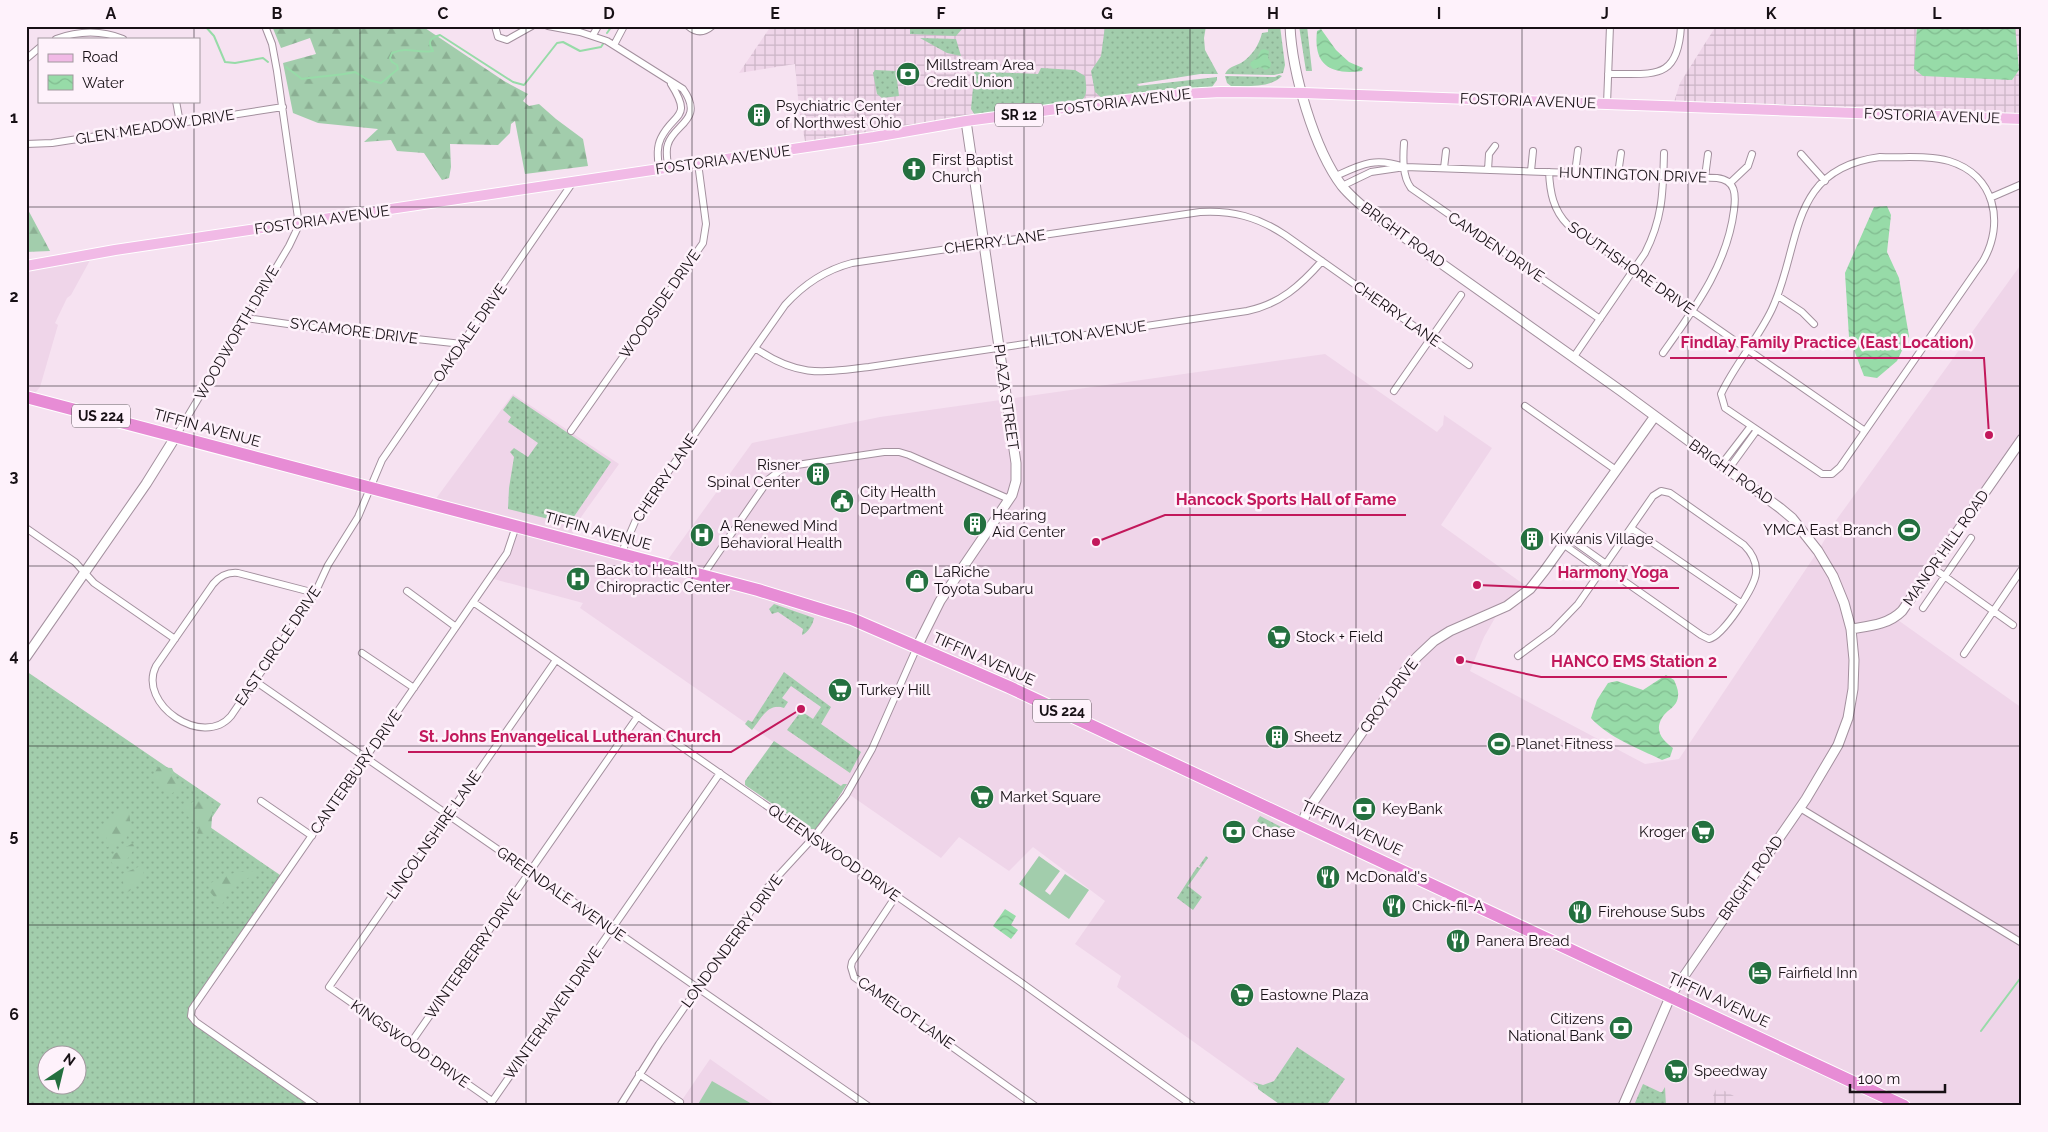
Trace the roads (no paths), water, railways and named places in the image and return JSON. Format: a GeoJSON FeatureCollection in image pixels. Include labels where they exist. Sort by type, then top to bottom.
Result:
{"type":"FeatureCollection","features":[{"type":"Feature","properties":{"kind":"highway","name":"TIFFIN AVENUE"},"geometry":{"type":"LineString","coordinates":[[26,397],[789,598],[852,619],[1010,686],[1904,1106]]}},
{"type":"Feature","properties":{"kind":"main road","name":"FOSTORIA AVENUE"},"geometry":{"type":"LineString","coordinates":[[26,266],[94,253],[874,138],[966,121],[1190,93],[1303,93],[2022,119]]}},
{"type":"Feature","properties":{"kind":"street"},"geometry":{"type":"LineString","coordinates":[[265,26],[274,52],[299,223]]}},
{"type":"Feature","properties":{"kind":"street"},"geometry":{"type":"LineString","coordinates":[[495,26],[498,37],[507,40],[532,26]]}},
{"type":"Feature","properties":{"kind":"street"},"geometry":{"type":"LineString","coordinates":[[548,26],[593,35],[614,45],[670,83],[679,99],[681,108],[678,117],[660,140],[658,150],[664,169]]}},
{"type":"Feature","properties":{"kind":"street"},"geometry":{"type":"LineString","coordinates":[[593,35],[598,26]]}},
{"type":"Feature","properties":{"kind":"street"},"geometry":{"type":"LineString","coordinates":[[614,45],[624,26]]}},
{"type":"Feature","properties":{"kind":"street"},"geometry":{"type":"LineString","coordinates":[[688,26],[692,30],[702,32],[712,26]]}},
{"type":"Feature","properties":{"kind":"street","name":"BRIGHT ROAD"},"geometry":{"type":"LineString","coordinates":[[1290,26],[1293,56],[1303,93],[1320,145],[1342,186],[1373,215],[1780,508],[1810,540],[1826,564],[1839,590],[1851,629],[1854,675],[1848,718],[1838,745],[1800,808],[1671,995],[1623,1106]]}},
{"type":"Feature","properties":{"kind":"street"},"geometry":{"type":"LineString","coordinates":[[1607,104],[1610,26]]}},
{"type":"Feature","properties":{"kind":"street"},"geometry":{"type":"LineString","coordinates":[[1608,74],[1652,73],[1667,69],[1676,56],[1680,44],[1681,26]]}},
{"type":"Feature","properties":{"kind":"street"},"geometry":{"type":"LineString","coordinates":[[59,38],[92,32],[110,34],[120,38]]}},
{"type":"Feature","properties":{"kind":"street"},"geometry":{"type":"LineString","coordinates":[[26,59],[38,49]]}},
{"type":"Feature","properties":{"kind":"street"},"geometry":{"type":"LineString","coordinates":[[176,102],[180,123]]}},
{"type":"Feature","properties":{"kind":"street","name":"GLEN MEADOW DRIVE"},"geometry":{"type":"LineString","coordinates":[[26,144],[52,143],[283,106]]}},
{"type":"Feature","properties":{"kind":"street","name":"PLAZA STREET"},"geometry":{"type":"LineString","coordinates":[[917,647],[932,613],[1009,499],[1016,481],[1016,463],[966,121]]}},
{"type":"Feature","properties":{"kind":"street","name":"CAMDEN DRIVE"},"geometry":{"type":"LineString","coordinates":[[1404,143],[1403,156],[1408,184],[1418,194],[1600,319]]}},
{"type":"Feature","properties":{"kind":"street"},"geometry":{"type":"LineString","coordinates":[[1488,170],[1490,154],[1494,146]]}},
{"type":"Feature","properties":{"kind":"street"},"geometry":{"type":"LineString","coordinates":[[1531,171],[1534,150]]}},
{"type":"Feature","properties":{"kind":"street"},"geometry":{"type":"LineString","coordinates":[[1575,173],[1578,150]]}},
{"type":"Feature","properties":{"kind":"street"},"geometry":{"type":"LineString","coordinates":[[1444,168],[1446,151]]}},
{"type":"Feature","properties":{"kind":"street"},"geometry":{"type":"LineString","coordinates":[[1573,358],[1645,253],[1656,226],[1663,198],[1664,153]]}},
{"type":"Feature","properties":{"kind":"street"},"geometry":{"type":"LineString","coordinates":[[1618,174],[1621,154]]}},
{"type":"Feature","properties":{"kind":"street"},"geometry":{"type":"LineString","coordinates":[[1705,177],[1708,154]]}},
{"type":"Feature","properties":{"kind":"street"},"geometry":{"type":"LineString","coordinates":[[1663,353],[1710,283],[1726,244],[1735,198],[1734,190],[1730,183],[1748,166],[1752,154]]}},
{"type":"Feature","properties":{"kind":"street"},"geometry":{"type":"LineString","coordinates":[[1801,154],[1825,181]]}},
{"type":"Feature","properties":{"kind":"street"},"geometry":{"type":"LineString","coordinates":[[1871,158],[1942,160],[1951,162],[1967,170],[1981,182],[1992,198],[1995,225],[1988,252],[1840,467],[1832,474],[1827,475],[1818,472],[1725,408],[1721,397],[1722,392],[1749,350],[1778,296],[1801,214],[1810,198],[1825,181],[1845,168],[1871,158]]}},
{"type":"Feature","properties":{"kind":"street","name":"HUNTINGTON DRIVE"},"geometry":{"type":"LineString","coordinates":[[1336,176],[1372,162],[1391,162],[1405,167]]}},
{"type":"Feature","properties":{"kind":"street","name":"WOODSIDE DRIVE"},"geometry":{"type":"LineString","coordinates":[[572,431],[703,243],[706,224],[698,164]]}},
{"type":"Feature","properties":{"kind":"street","name":"HUNTINGTON DRIVE"},"geometry":{"type":"LineString","coordinates":[[1342,186],[1371,172],[1405,167],[1705,177],[1722,178],[1730,183]]}},
{"type":"Feature","properties":{"kind":"street","name":"SOUTHSHORE DRIVE"},"geometry":{"type":"LineString","coordinates":[[1549,172],[1552,198],[1565,222],[1865,431]]}},
{"type":"Feature","properties":{"kind":"street","name":"OAKDALE DRIVE"},"geometry":{"type":"LineString","coordinates":[[372,487],[382,460],[573,182]]}},
{"type":"Feature","properties":{"kind":"street"},"geometry":{"type":"LineString","coordinates":[[1992,198],[2022,184]]}},
{"type":"Feature","properties":{"kind":"street","name":"CHERRY LANE"},"geometry":{"type":"LineString","coordinates":[[621,554],[638,515],[790,300],[809,282],[826,273],[852,264],[1200,212],[1218,212],[1246,216],[1264,223],[1322,261],[1469,365]]}},
{"type":"Feature","properties":{"kind":"street","name":"WOODWORTH DRIVE"},"geometry":{"type":"LineString","coordinates":[[26,658],[146,484],[293,238],[299,223]]}},
{"type":"Feature","properties":{"kind":"street","name":"HILTON AVENUE"},"geometry":{"type":"LineString","coordinates":[[755,348],[780,364],[798,370],[817,372],[868,367],[1256,309],[1291,293],[1322,261]]}},
{"type":"Feature","properties":{"kind":"street"},"geometry":{"type":"LineString","coordinates":[[1394,391],[1461,295]]}},
{"type":"Feature","properties":{"kind":"street"},"geometry":{"type":"LineString","coordinates":[[1778,296],[1802,312],[1814,324]]}},
{"type":"Feature","properties":{"kind":"street","name":"SYCAMORE DRIVE"},"geometry":{"type":"LineString","coordinates":[[246,318],[316,328],[462,344]]}},
{"type":"Feature","properties":{"kind":"street"},"geometry":{"type":"LineString","coordinates":[[1526,406],[1616,470]]}},
{"type":"Feature","properties":{"kind":"street","name":"CROY DRIVE"},"geometry":{"type":"LineString","coordinates":[[1302,823],[1307,811],[1404,672],[1419,655],[1450,631],[1490,615],[1515,601],[1536,582],[1654,416]]}},
{"type":"Feature","properties":{"kind":"street"},"geometry":{"type":"LineString","coordinates":[[1725,467],[1750,426]]}},
{"type":"Feature","properties":{"kind":"street"},"geometry":{"type":"LineString","coordinates":[[1725,467],[1757,430]]}},
{"type":"Feature","properties":{"kind":"street","name":"MANOR HILL ROAD"},"geometry":{"type":"LineString","coordinates":[[1851,629],[1882,623],[1895,618],[1908,604],[2022,438]]}},
{"type":"Feature","properties":{"kind":"street"},"geometry":{"type":"LineString","coordinates":[[703,575],[769,479],[790,466],[884,452],[899,452],[918,458],[1009,499]]}},
{"type":"Feature","properties":{"kind":"street","name":"EAST CIRCLE DRIVE"},"geometry":{"type":"LineString","coordinates":[[175,639],[156,666],[151,680],[154,694],[169,710],[194,726],[216,727],[230,716],[315,593],[328,565],[358,517],[372,487]]}},
{"type":"Feature","properties":{"kind":"street"},"geometry":{"type":"LineString","coordinates":[[1518,656],[1562,621],[1578,604],[1604,567],[1657,493],[1661,491],[1670,494],[1737,540],[1755,561],[1756,575],[1753,584],[1741,603],[1718,635],[1714,638],[1705,638],[1604,567],[1566,541]]}},
{"type":"Feature","properties":{"kind":"street","name":"CANTERBURY DRIVE"},"geometry":{"type":"LineString","coordinates":[[316,1106],[196,1022],[191,1016],[192,1009],[507,553],[516,526]]}},
{"type":"Feature","properties":{"kind":"street"},"geometry":{"type":"LineString","coordinates":[[26,528],[75,562],[94,583],[175,639],[213,584],[220,577],[228,573],[242,574],[315,593]]}},
{"type":"Feature","properties":{"kind":"street"},"geometry":{"type":"LineString","coordinates":[[1632,528],[1741,603]]}},
{"type":"Feature","properties":{"kind":"street"},"geometry":{"type":"LineString","coordinates":[[1923,608],[1971,538]]}},
{"type":"Feature","properties":{"kind":"street"},"geometry":{"type":"LineString","coordinates":[[1933,568],[2013,624]]}},
{"type":"Feature","properties":{"kind":"street"},"geometry":{"type":"LineString","coordinates":[[1964,654],[2022,569]]}},
{"type":"Feature","properties":{"kind":"street"},"geometry":{"type":"LineString","coordinates":[[406,591],[456,627]]}},
{"type":"Feature","properties":{"kind":"street","name":"QUEENSWOOD DRIVE"},"geometry":{"type":"LineString","coordinates":[[473,602],[1019,981],[1191,1105]]}},
{"type":"Feature","properties":{"kind":"street","name":"LONDONDERRY DRIVE"},"geometry":{"type":"LineString","coordinates":[[620,1106],[639,1074],[767,888],[813,838],[844,798],[861,770],[917,647]]}},
{"type":"Feature","properties":{"kind":"street"},"geometry":{"type":"LineString","coordinates":[[362,653],[414,688]]}},
{"type":"Feature","properties":{"kind":"street","name":"LINCOLNSHIRE LANE"},"geometry":{"type":"LineString","coordinates":[[329,987],[556,660]]}},
{"type":"Feature","properties":{"kind":"street","name":"GREENDALE AVENUE"},"geometry":{"type":"LineString","coordinates":[[255,681],[868,1106]]}},
{"type":"Feature","properties":{"kind":"street","name":"WINTERBERRY DRIVE"},"geometry":{"type":"LineString","coordinates":[[410,1044],[638,716]]}},
{"type":"Feature","properties":{"kind":"street","name":"WINTERHAVEN DRIVE"},"geometry":{"type":"LineString","coordinates":[[490,1103],[720,773]]}},
{"type":"Feature","properties":{"kind":"street"},"geometry":{"type":"LineString","coordinates":[[261,801],[312,836]]}},
{"type":"Feature","properties":{"kind":"street"},"geometry":{"type":"LineString","coordinates":[[1800,808],[2022,943]]}},
{"type":"Feature","properties":{"kind":"street","name":"CAMELOT LANE"},"geometry":{"type":"LineString","coordinates":[[896,896],[852,962],[851,967],[854,977],[1035,1106]]}},
{"type":"Feature","properties":{"kind":"street","name":"KINGSWOOD DRIVE"},"geometry":{"type":"LineString","coordinates":[[329,987],[490,1103]]}},
{"type":"Feature","properties":{"kind":"street"},"geometry":{"type":"LineString","coordinates":[[639,1074],[680,1102]]}},
{"type":"Feature","properties":{"kind":"water"},"geometry":{"type":"Polygon","coordinates":[[[1917,26],[2015,26],[2019,70],[2012,80],[1923,76],[1914,69],[1917,26]]]}},
{"type":"Feature","properties":{"kind":"water"},"geometry":{"type":"Polygon","coordinates":[[[1321,29],[1336,50],[1349,62],[1363,68],[1362,71],[1341,71],[1326,66],[1318,53],[1317,31],[1321,29]]]}},
{"type":"Feature","properties":{"kind":"water"},"geometry":{"type":"Polygon","coordinates":[[[1264,49],[1269,51],[1270,68],[1265,70],[1261,67],[1253,69],[1250,65],[1251,62],[1264,49]]]}},
{"type":"Feature","properties":{"kind":"water"},"geometry":{"type":"Polygon","coordinates":[[[1887,206],[1891,215],[1887,252],[1899,278],[1909,336],[1897,361],[1877,378],[1864,376],[1849,337],[1845,273],[1874,207],[1887,206]]]}},
{"type":"Feature","properties":{"kind":"water"},"geometry":{"type":"Polygon","coordinates":[[[1666,675],[1674,680],[1678,694],[1676,703],[1664,715],[1659,727],[1663,739],[1673,748],[1670,757],[1662,760],[1634,747],[1606,731],[1591,718],[1597,700],[1608,683],[1617,681],[1643,690],[1666,675]]]}},
{"type":"Feature","properties":{"kind":"water"},"geometry":{"type":"Polygon","coordinates":[[[1005,909],[1016,916],[1011,925],[1018,930],[1011,939],[993,926],[1005,909]]]}},
{"type":"Feature","properties":{"kind":"waterway"},"geometry":{"type":"LineString","coordinates":[[205,26],[214,36],[225,62],[235,63],[263,58],[268,62]]}},
{"type":"Feature","properties":{"kind":"waterway"},"geometry":{"type":"LineString","coordinates":[[607,33],[612,26]]}},
{"type":"Feature","properties":{"kind":"waterway"},"geometry":{"type":"LineString","coordinates":[[286,67],[302,79],[355,72],[368,80],[381,83],[398,69],[397,65],[390,58],[392,53],[403,50],[433,51],[430,43],[440,35],[513,82],[524,85],[557,43],[563,42],[580,51],[601,47],[603,44]]}},
{"type":"Feature","properties":{"kind":"waterway"},"geometry":{"type":"LineString","coordinates":[[1981,1031],[2022,976]]}},
{"type":"Feature","properties":{"kind":"place","name":"Millstream Area Credit Union"},"geometry":{"type":"Point","coordinates":[908,74]}},
{"type":"Feature","properties":{"kind":"place","name":"Psychiatric Center of Northwest Ohio"},"geometry":{"type":"Point","coordinates":[759,115]}},
{"type":"Feature","properties":{"kind":"place","name":"First Baptist Church"},"geometry":{"type":"Point","coordinates":[914,169]}},
{"type":"Feature","properties":{"kind":"place","name":"Findlay Family Practice (East Location)"},"geometry":{"type":"Point","coordinates":[1989,435]}},
{"type":"Feature","properties":{"kind":"place","name":"Risner Spinal Center"},"geometry":{"type":"Point","coordinates":[818,474]}},
{"type":"Feature","properties":{"kind":"place","name":"City Health Department"},"geometry":{"type":"Point","coordinates":[842,501]}},
{"type":"Feature","properties":{"kind":"place","name":"Hearing Aid Center"},"geometry":{"type":"Point","coordinates":[975,524]}},
{"type":"Feature","properties":{"kind":"place","name":"YMCA East Branch"},"geometry":{"type":"Point","coordinates":[1909,530]}},
{"type":"Feature","properties":{"kind":"place","name":"A Renewed Mind Behavioral Health"},"geometry":{"type":"Point","coordinates":[702,535]}},
{"type":"Feature","properties":{"kind":"place","name":"Kiwanis Village"},"geometry":{"type":"Point","coordinates":[1532,539]}},
{"type":"Feature","properties":{"kind":"place","name":"Hancock Sports Hall of Fame"},"geometry":{"type":"Point","coordinates":[1096,542]}},
{"type":"Feature","properties":{"kind":"place","name":"Back to Health Chiropractic Center"},"geometry":{"type":"Point","coordinates":[578,579]}},
{"type":"Feature","properties":{"kind":"place","name":"LaRiche Toyota Subaru"},"geometry":{"type":"Point","coordinates":[917,581]}},
{"type":"Feature","properties":{"kind":"place","name":"Harmony Yoga"},"geometry":{"type":"Point","coordinates":[1477,585]}},
{"type":"Feature","properties":{"kind":"place","name":"Stock + Field"},"geometry":{"type":"Point","coordinates":[1279,637]}},
{"type":"Feature","properties":{"kind":"place","name":"HANCO EMS Station 2"},"geometry":{"type":"Point","coordinates":[1460,660]}},
{"type":"Feature","properties":{"kind":"place","name":"Turkey Hill"},"geometry":{"type":"Point","coordinates":[840,690]}},
{"type":"Feature","properties":{"kind":"place","name":"St. Johns Envangelical Lutheran Church"},"geometry":{"type":"Point","coordinates":[801,709]}},
{"type":"Feature","properties":{"kind":"place","name":"Sheetz"},"geometry":{"type":"Point","coordinates":[1277,737]}},
{"type":"Feature","properties":{"kind":"place","name":"Planet Fitness"},"geometry":{"type":"Point","coordinates":[1499,744]}},
{"type":"Feature","properties":{"kind":"place","name":"Market Square"},"geometry":{"type":"Point","coordinates":[982,797]}},
{"type":"Feature","properties":{"kind":"place","name":"KeyBank"},"geometry":{"type":"Point","coordinates":[1364,809]}},
{"type":"Feature","properties":{"kind":"place","name":"Chase"},"geometry":{"type":"Point","coordinates":[1234,832]}},
{"type":"Feature","properties":{"kind":"place","name":"Kroger"},"geometry":{"type":"Point","coordinates":[1703,832]}},
{"type":"Feature","properties":{"kind":"place","name":"McDonald's"},"geometry":{"type":"Point","coordinates":[1328,877]}},
{"type":"Feature","properties":{"kind":"place","name":"Chick-fil-A"},"geometry":{"type":"Point","coordinates":[1394,906]}},
{"type":"Feature","properties":{"kind":"place","name":"Firehouse Subs"},"geometry":{"type":"Point","coordinates":[1580,912]}},
{"type":"Feature","properties":{"kind":"place","name":"Panera Bread"},"geometry":{"type":"Point","coordinates":[1458,941]}},
{"type":"Feature","properties":{"kind":"place","name":"Fairfield Inn"},"geometry":{"type":"Point","coordinates":[1760,973]}},
{"type":"Feature","properties":{"kind":"place","name":"Eastowne Plaza"},"geometry":{"type":"Point","coordinates":[1242,995]}},
{"type":"Feature","properties":{"kind":"place","name":"Citizens National Bank"},"geometry":{"type":"Point","coordinates":[1621,1028]}},
{"type":"Feature","properties":{"kind":"place","name":"Speedway"},"geometry":{"type":"Point","coordinates":[1676,1071]}}]}
